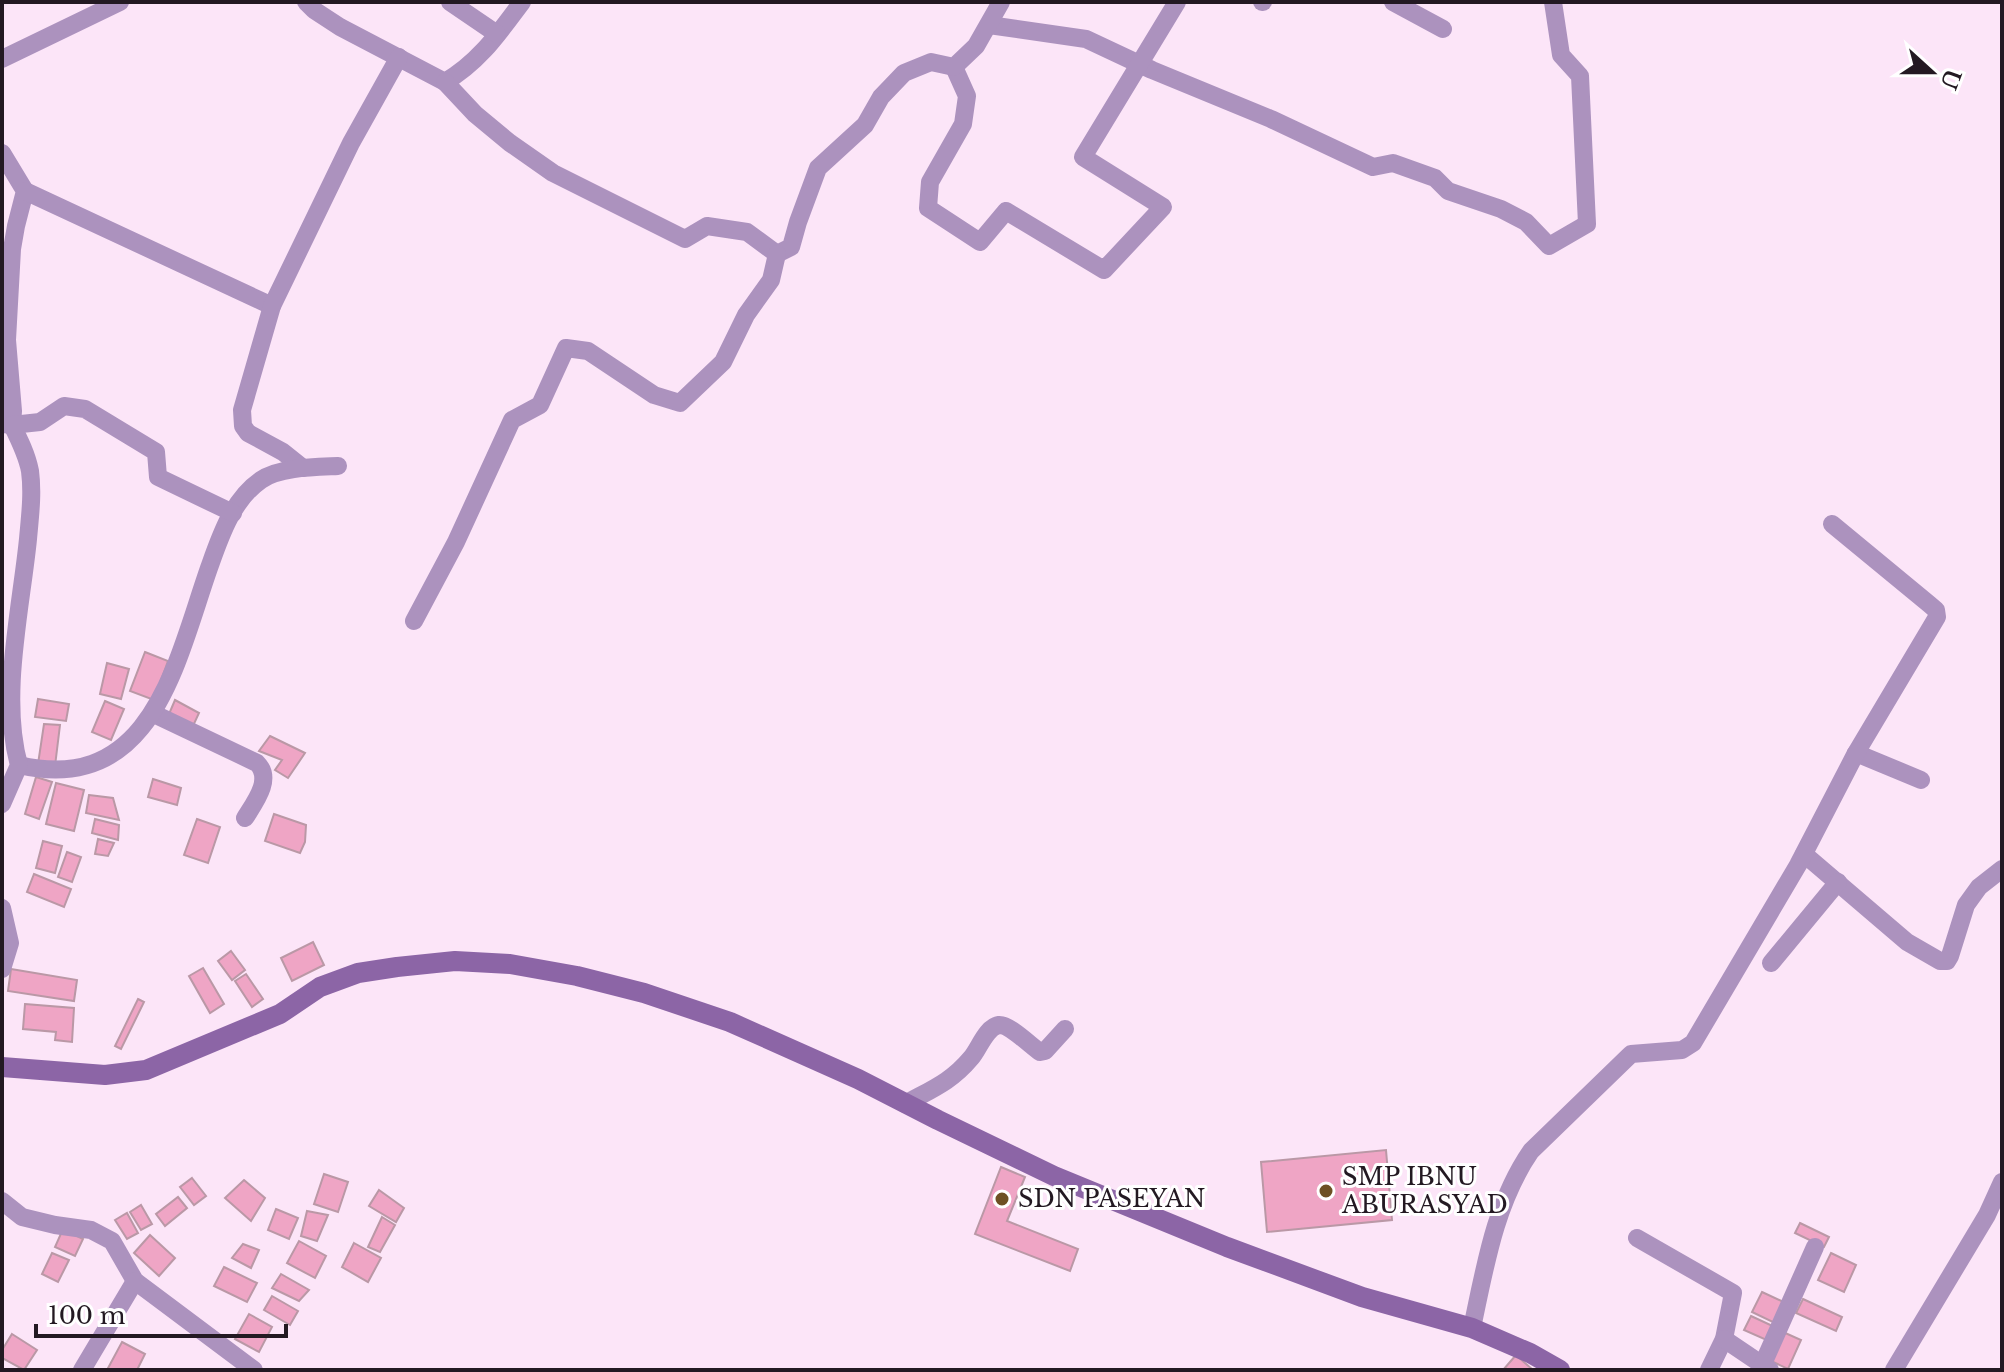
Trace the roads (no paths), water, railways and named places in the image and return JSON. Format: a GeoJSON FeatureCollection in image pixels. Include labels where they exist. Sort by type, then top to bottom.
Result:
{"type":"FeatureCollection","features":[{"type":"Feature","properties":{"kind":"street"},"geometry":{"type":"LineString","coordinates":[[2,59],[120,2]]}},
{"type":"Feature","properties":{"kind":"street"},"geometry":{"type":"LineString","coordinates":[[306,2],[340,27],[445,82],[475,114],[553,173],[685,239],[707,226],[747,232],[777,254]]}},
{"type":"Feature","properties":{"kind":"street"},"geometry":{"type":"LineString","coordinates":[[450,2],[497,34]]}},
{"type":"Feature","properties":{"kind":"street"},"geometry":{"type":"LineString","coordinates":[[445,82],[465,70],[481,55],[522,2]]}},
{"type":"Feature","properties":{"kind":"street"},"geometry":{"type":"LineString","coordinates":[[954,67],[976,46],[1001,2]]}},
{"type":"Feature","properties":{"kind":"street"},"geometry":{"type":"LineString","coordinates":[[954,67],[967,96],[963,124],[930,182],[928,208],[980,242],[1006,211],[1104,270],[1163,207],[1083,157],[1177,2]]}},
{"type":"Feature","properties":{"kind":"street"},"geometry":{"type":"LineString","coordinates":[[1393,2],[1443,29]]}},
{"type":"Feature","properties":{"kind":"street"},"geometry":{"type":"LineString","coordinates":[[989,25],[1086,39],[1373,167],[1393,163],[1435,178],[1448,191],[1501,209],[1526,222],[1549,246],[1587,224],[1580,76],[1561,55],[1553,2]]}},
{"type":"Feature","properties":{"kind":"street"},"geometry":{"type":"LineString","coordinates":[[303,468],[283,452],[248,433],[242,410],[272,306],[351,143],[399,57]]}},
{"type":"Feature","properties":{"kind":"street"},"geometry":{"type":"LineString","coordinates":[[777,254],[791,247],[818,168],[865,125],[881,97],[904,73],[931,62],[954,67]]}},
{"type":"Feature","properties":{"kind":"street"},"geometry":{"type":"LineString","coordinates":[[2,153],[25,191],[272,306]]}},
{"type":"Feature","properties":{"kind":"street"},"geometry":{"type":"LineString","coordinates":[[7,424],[13,411],[7,340],[12,249],[25,191]]}},
{"type":"Feature","properties":{"kind":"street"},"geometry":{"type":"LineString","coordinates":[[414,621],[456,542],[512,420],[540,405],[566,348],[588,351],[654,395],[680,403],[723,362],[746,315],[771,280],[777,254]]}},
{"type":"Feature","properties":{"kind":"street"},"geometry":{"type":"LineString","coordinates":[[7,424],[40,422],[64,406],[85,409],[156,452],[158,477],[233,513]]}},
{"type":"Feature","properties":{"kind":"street"},"geometry":{"type":"LineString","coordinates":[[2,804],[19,765],[13,744],[13,654],[32,495],[29,467],[7,424]]}},
{"type":"Feature","properties":{"kind":"street"},"geometry":{"type":"LineString","coordinates":[[19,765],[54,770],[98,763],[112,756],[132,738],[159,702],[223,531],[251,489],[263,478],[303,468],[338,466]]}},
{"type":"Feature","properties":{"kind":"street"},"geometry":{"type":"LineString","coordinates":[[1472,1328],[1487,1256],[1507,1193],[1519,1169],[1531,1151],[1631,1054],[1682,1050],[1693,1043],[1804,854],[1856,753],[1936,620],[1937,613],[1929,604],[1832,524]]}},
{"type":"Feature","properties":{"kind":"street"},"geometry":{"type":"LineString","coordinates":[[152,713],[263,768],[265,777],[245,818]]}},
{"type":"Feature","properties":{"kind":"street"},"geometry":{"type":"LineString","coordinates":[[1856,753],[1921,780]]}},
{"type":"Feature","properties":{"kind":"street"},"geometry":{"type":"LineString","coordinates":[[1804,854],[1907,942],[1940,961],[1947,961],[1950,956],[1966,905],[1979,887],[2002,869]]}},
{"type":"Feature","properties":{"kind":"street"},"geometry":{"type":"LineString","coordinates":[[1771,963],[1838,882]]}},
{"type":"Feature","properties":{"kind":"street"},"geometry":{"type":"LineString","coordinates":[[2,908],[10,943],[2,969]]}},
{"type":"Feature","properties":{"kind":"street"},"geometry":{"type":"LineString","coordinates":[[2,1067],[105,1075],[146,1070],[280,1014],[320,987],[358,973],[455,961],[510,964],[577,976],[644,993],[730,1022],[858,1079],[1054,1176],[1227,1247],[1362,1297],[1472,1328],[1530,1353],[1560,1370]]}},
{"type":"Feature","properties":{"kind":"street"},"geometry":{"type":"LineString","coordinates":[[905,1104],[951,1079],[973,1056],[990,1030],[998,1025],[1006,1027],[1040,1052],[1045,1051],[1065,1029]]}},
{"type":"Feature","properties":{"kind":"street"},"geometry":{"type":"LineString","coordinates":[[1894,1370],[1987,1215],[2002,1182]]}},
{"type":"Feature","properties":{"kind":"street"},"geometry":{"type":"LineString","coordinates":[[2,1201],[22,1217],[91,1230],[112,1241],[135,1281],[254,1370]]}},
{"type":"Feature","properties":{"kind":"street"},"geometry":{"type":"LineString","coordinates":[[1637,1238],[1733,1293],[1724,1339],[1709,1370]]}},
{"type":"Feature","properties":{"kind":"street"},"geometry":{"type":"LineString","coordinates":[[1724,1339],[1766,1368],[1815,1247]]}},
{"type":"Feature","properties":{"kind":"street"},"geometry":{"type":"LineString","coordinates":[[82,1370],[135,1281]]}},
{"type":"Feature","properties":{"kind":"place","name":"SMP IBNU ABURASYAD"},"geometry":{"type":"Point","coordinates":[1326,1191]}},
{"type":"Feature","properties":{"kind":"place","name":"SDN PASEYAN"},"geometry":{"type":"Point","coordinates":[1002,1199]}}]}
